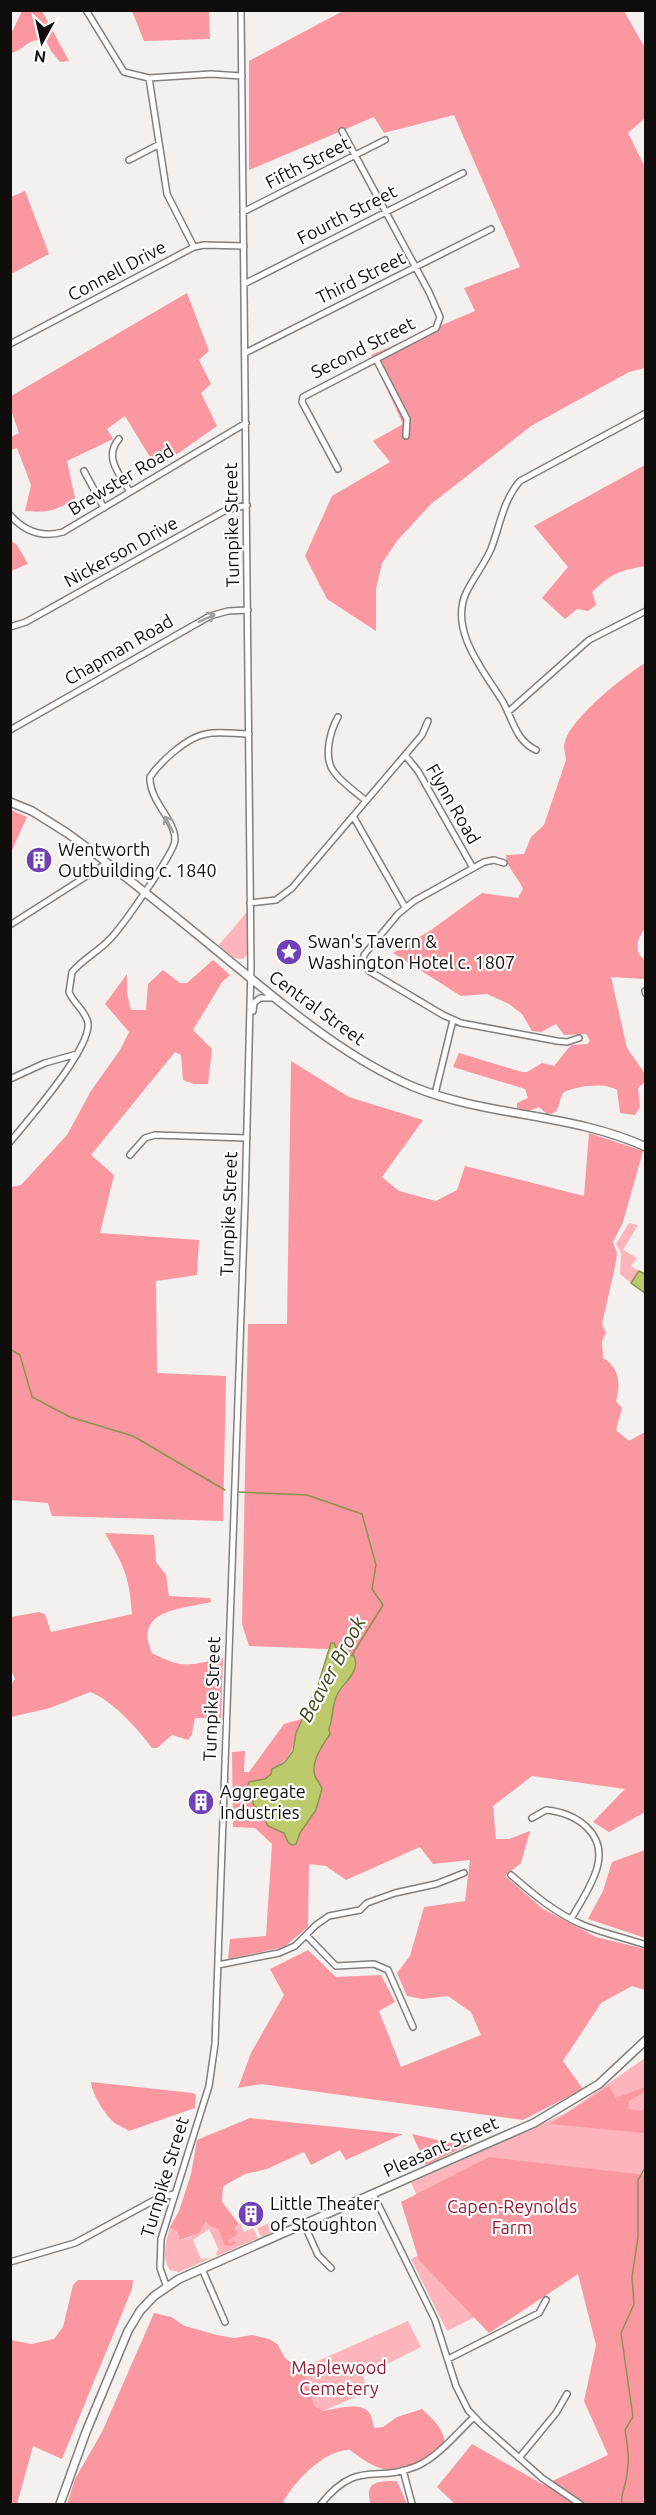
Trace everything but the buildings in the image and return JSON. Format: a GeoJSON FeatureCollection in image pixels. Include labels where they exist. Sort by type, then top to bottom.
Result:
{"type":"FeatureCollection","features":[{"type":"Feature","properties":{"kind":"main road","name":"Central Street"},"geometry":{"type":"LineString","coordinates":[[12,803],[32,811],[62,829],[107,862],[274,998],[370,1065],[414,1087],[435,1094],[477,1106],[588,1127],[645,1147]]}},
{"type":"Feature","properties":{"kind":"main road","name":"Pleasant Street"},"geometry":{"type":"LineString","coordinates":[[166,2285],[551,2114],[599,2084],[642,2049],[645,2040]]}},
{"type":"Feature","properties":{"kind":"main road"},"geometry":{"type":"LineString","coordinates":[[60,2505],[86,2432],[129,2331],[140,2311],[166,2285]]}},
{"type":"Feature","properties":{"kind":"street"},"geometry":{"type":"LineString","coordinates":[[86,10],[124,72],[149,78],[211,74],[242,76]]}},
{"type":"Feature","properties":{"kind":"street","name":"Turnpike Street"},"geometry":{"type":"LineString","coordinates":[[166,2285],[160,2268],[159,2250],[211,2077],[218,1965],[247,1138],[251,978],[241,10]]}},
{"type":"Feature","properties":{"kind":"street"},"geometry":{"type":"LineString","coordinates":[[149,78],[167,194],[194,248]]}},
{"type":"Feature","properties":{"kind":"street"},"geometry":{"type":"LineString","coordinates":[[342,131],[415,268]]}},
{"type":"Feature","properties":{"kind":"street","name":"Fifth Street"},"geometry":{"type":"LineString","coordinates":[[243,213],[385,140]]}},
{"type":"Feature","properties":{"kind":"street"},"geometry":{"type":"LineString","coordinates":[[129,160],[158,145]]}},
{"type":"Feature","properties":{"kind":"street","name":"Fourth Street"},"geometry":{"type":"LineString","coordinates":[[244,284],[463,173]]}},
{"type":"Feature","properties":{"kind":"street","name":"Third Street"},"geometry":{"type":"LineString","coordinates":[[245,353],[491,229]]}},
{"type":"Feature","properties":{"kind":"street","name":"Connell Drive"},"geometry":{"type":"LineString","coordinates":[[10,344],[194,248],[204,245],[244,246]]}},
{"type":"Feature","properties":{"kind":"street","name":"Second Street"},"geometry":{"type":"LineString","coordinates":[[338,470],[302,399],[313,390],[436,328],[440,317],[438,310],[415,268]]}},
{"type":"Feature","properties":{"kind":"street"},"geometry":{"type":"LineString","coordinates":[[376,359],[407,419],[406,436]]}},
{"type":"Feature","properties":{"kind":"street"},"geometry":{"type":"LineString","coordinates":[[536,750],[523,742],[468,642],[461,616],[465,595],[490,551],[508,499],[515,486],[524,478],[645,413]]}},
{"type":"Feature","properties":{"kind":"street","name":"Brewster Road"},"geometry":{"type":"LineString","coordinates":[[10,515],[30,531],[56,534],[70,529],[246,423]]}},
{"type":"Feature","properties":{"kind":"street"},"geometry":{"type":"LineString","coordinates":[[119,439],[112,447],[111,454],[130,492]]}},
{"type":"Feature","properties":{"kind":"street"},"geometry":{"type":"LineString","coordinates":[[84,471],[104,508]]}},
{"type":"Feature","properties":{"kind":"street","name":"Nickerson Drive"},"geometry":{"type":"LineString","coordinates":[[10,627],[26,622],[226,510],[246,505]]}},
{"type":"Feature","properties":{"kind":"street","name":"Chapman Road"},"geometry":{"type":"LineString","coordinates":[[10,730],[210,616],[228,611],[248,610]]}},
{"type":"Feature","properties":{"kind":"street"},"geometry":{"type":"LineString","coordinates":[[508,712],[589,640],[645,611]]}},
{"type":"Feature","properties":{"kind":"street"},"geometry":{"type":"LineString","coordinates":[[338,717],[330,738],[331,767],[366,801]]}},
{"type":"Feature","properties":{"kind":"street"},"geometry":{"type":"LineString","coordinates":[[250,903],[276,900],[292,888],[422,735],[428,721]]}},
{"type":"Feature","properties":{"kind":"street"},"geometry":{"type":"LineString","coordinates":[[10,1142],[77,1054],[87,1035],[86,1017],[70,995],[70,976],[78,965],[112,938],[171,855],[176,839],[150,784],[150,777],[162,762],[197,736],[208,733],[249,734]]}},
{"type":"Feature","properties":{"kind":"street","name":"Flynn Road"},"geometry":{"type":"LineString","coordinates":[[405,755],[418,771],[473,868]]}},
{"type":"Feature","properties":{"kind":"street"},"geometry":{"type":"LineString","coordinates":[[353,816],[405,907]]}},
{"type":"Feature","properties":{"kind":"street"},"geometry":{"type":"LineString","coordinates":[[504,863],[494,860],[473,868],[405,907],[365,953],[364,966],[453,1020],[470,1026],[557,1041],[567,1042],[579,1038]]}},
{"type":"Feature","properties":{"kind":"street"},"geometry":{"type":"LineString","coordinates":[[10,925],[107,862]]}},
{"type":"Feature","properties":{"kind":"street","name":"Turnpike Street"},"geometry":{"type":"LineString","coordinates":[[249,1039],[253,1006],[262,997],[274,998]]}},
{"type":"Feature","properties":{"kind":"street"},"geometry":{"type":"LineString","coordinates":[[435,1094],[453,1020]]}},
{"type":"Feature","properties":{"kind":"street"},"geometry":{"type":"LineString","coordinates":[[10,1079],[45,1063],[77,1054]]}},
{"type":"Feature","properties":{"kind":"street"},"geometry":{"type":"LineString","coordinates":[[130,1155],[145,1138],[155,1135],[247,1138]]}},
{"type":"Feature","properties":{"kind":"street"},"geometry":{"type":"LineString","coordinates":[[532,1818],[546,1810],[570,1815],[589,1828],[597,1843],[599,1860],[595,1875],[571,1919]]}},
{"type":"Feature","properties":{"kind":"street"},"geometry":{"type":"LineString","coordinates":[[218,1965],[279,1953],[295,1946],[329,1916],[360,1910],[367,1903],[388,1895],[436,1884],[464,1873]]}},
{"type":"Feature","properties":{"kind":"street"},"geometry":{"type":"LineString","coordinates":[[511,1875],[548,1906],[571,1919],[645,1945]]}},
{"type":"Feature","properties":{"kind":"street"},"geometry":{"type":"LineString","coordinates":[[306,1935],[336,1966],[374,1964],[388,1970],[413,2027]]}},
{"type":"Feature","properties":{"kind":"street"},"geometry":{"type":"LineString","coordinates":[[10,2262],[75,2242],[160,2197],[174,2194]]}},
{"type":"Feature","properties":{"kind":"street"},"geometry":{"type":"LineString","coordinates":[[373,2194],[432,2313],[459,2393],[474,2417],[547,2482],[580,2505]]}},
{"type":"Feature","properties":{"kind":"street"},"geometry":{"type":"LineString","coordinates":[[304,2224],[318,2255],[331,2268]]}},
{"type":"Feature","properties":{"kind":"street"},"geometry":{"type":"LineString","coordinates":[[202,2269],[225,2322]]}},
{"type":"Feature","properties":{"kind":"street"},"geometry":{"type":"LineString","coordinates":[[448,2359],[539,2313],[546,2300]]}},
{"type":"Feature","properties":{"kind":"street"},"geometry":{"type":"LineString","coordinates":[[519,2458],[556,2413],[567,2394]]}},
{"type":"Feature","properties":{"kind":"street"},"geometry":{"type":"LineString","coordinates":[[321,2505],[339,2485],[350,2478],[403,2470],[428,2460],[474,2417]]}},
{"type":"Feature","properties":{"kind":"street"},"geometry":{"type":"LineString","coordinates":[[403,2470],[412,2505]]}},
{"type":"Feature","properties":{"kind":"green space"},"geometry":{"type":"Polygon","coordinates":[[[22,11],[42,11],[69,61],[60,62],[46,40],[30,42],[11,53],[11,34],[22,11]]]}},
{"type":"Feature","properties":{"kind":"green space"},"geometry":{"type":"Polygon","coordinates":[[[132,11],[209,11],[210,39],[144,41],[132,11]]]}},
{"type":"Feature","properties":{"kind":"green space"},"geometry":{"type":"Polygon","coordinates":[[[343,11],[624,11],[645,48],[645,118],[628,133],[645,167],[645,368],[629,372],[531,426],[431,504],[397,541],[382,563],[376,589],[376,631],[327,599],[305,556],[332,496],[390,462],[373,441],[403,424],[371,355],[475,311],[464,288],[520,267],[454,115],[384,133],[374,117],[249,170],[249,61],[343,11]]]}},
{"type":"Feature","properties":{"kind":"green space"},"geometry":{"type":"Polygon","coordinates":[[[25,191],[49,254],[11,274],[11,197],[25,191]]]}},
{"type":"Feature","properties":{"kind":"green space"},"geometry":{"type":"Polygon","coordinates":[[[187,293],[209,351],[199,360],[211,384],[201,393],[217,426],[163,464],[153,462],[125,416],[107,429],[113,439],[67,461],[75,498],[52,510],[25,511],[31,485],[17,448],[11,450],[11,437],[19,433],[11,410],[11,396],[187,293]]]}},
{"type":"Feature","properties":{"kind":"green space"},"geometry":{"type":"Polygon","coordinates":[[[645,465],[645,566],[622,571],[610,577],[592,592],[596,605],[588,611],[577,609],[565,619],[542,598],[568,567],[534,526],[645,465]]]}},
{"type":"Feature","properties":{"kind":"green space"},"geometry":{"type":"Polygon","coordinates":[[[10,540],[17,545],[28,564],[11,571],[10,540]]]}},
{"type":"Feature","properties":{"kind":"green space"},"geometry":{"type":"Polygon","coordinates":[[[645,663],[646,926],[637,948],[645,960],[645,979],[611,977],[627,1048],[645,1074],[645,1082],[638,1088],[640,1107],[635,1115],[620,1113],[617,1090],[605,1086],[591,1086],[564,1092],[555,1112],[547,1114],[539,1107],[526,1112],[517,1108],[517,1103],[528,1098],[525,1089],[453,1067],[459,1053],[527,1072],[542,1063],[554,1066],[571,1045],[587,1044],[590,1041],[586,1034],[564,1035],[556,1024],[541,1032],[532,1031],[522,1014],[509,1004],[487,994],[461,996],[393,953],[431,930],[482,893],[518,898],[523,889],[508,865],[506,855],[524,854],[531,837],[544,825],[566,760],[564,743],[570,731],[600,698],[645,663]]]}},
{"type":"Feature","properties":{"kind":"green space"},"geometry":{"type":"Polygon","coordinates":[[[11,810],[27,817],[11,852],[11,810]]]}},
{"type":"Feature","properties":{"kind":"green space"},"geometry":{"type":"Polygon","coordinates":[[[247,912],[248,954],[243,959],[234,958],[218,946],[247,912]]]}},
{"type":"Feature","properties":{"kind":"green space"},"geometry":{"type":"Polygon","coordinates":[[[213,960],[230,975],[222,982],[193,1030],[212,1049],[208,1084],[194,1084],[183,1080],[181,1055],[175,1052],[91,1155],[114,1175],[100,1233],[199,1240],[197,1275],[156,1281],[157,1373],[226,1376],[223,1521],[52,1516],[48,1503],[11,1500],[11,1187],[21,1185],[67,1135],[91,1091],[120,1050],[129,1032],[105,1004],[127,974],[127,994],[131,1010],[146,1010],[148,984],[163,970],[180,983],[187,983],[213,960]]]}},
{"type":"Feature","properties":{"kind":"green space"},"geometry":{"type":"Polygon","coordinates":[[[291,1061],[349,1097],[423,1120],[382,1177],[399,1191],[436,1201],[457,1190],[465,1166],[584,1196],[589,1133],[643,1151],[623,1222],[613,1242],[617,1253],[616,1262],[602,1324],[606,1333],[602,1341],[603,1358],[612,1366],[618,1382],[616,1401],[622,1408],[616,1430],[629,1441],[645,1432],[645,1812],[609,1832],[593,1822],[625,1789],[532,1776],[493,1806],[496,1839],[509,1839],[530,1831],[521,1863],[505,1876],[543,1909],[596,1937],[645,1949],[645,1990],[632,1986],[601,2003],[563,2061],[583,2089],[523,2120],[261,2084],[238,2088],[251,2053],[284,1995],[270,1969],[308,1950],[336,1977],[381,1975],[395,2002],[379,2011],[401,2067],[481,2035],[471,2012],[448,1996],[422,1999],[407,1996],[397,1973],[410,1956],[424,1907],[465,1901],[470,1860],[433,1864],[420,1847],[346,1880],[326,1866],[309,1864],[308,1927],[284,1947],[228,1959],[230,1939],[266,1936],[272,1844],[255,1828],[233,1827],[232,1752],[245,1751],[244,1772],[249,1772],[284,1724],[305,1718],[286,1759],[265,1779],[249,1782],[248,1794],[253,1797],[253,1804],[263,1814],[268,1826],[284,1833],[295,1844],[316,1810],[322,1789],[315,1776],[315,1759],[330,1734],[336,1696],[351,1677],[350,1653],[338,1652],[331,1643],[328,1649],[249,1646],[242,1624],[248,1324],[287,1324],[291,1061]]]}},
{"type":"Feature","properties":{"kind":"green space"},"geometry":{"type":"Polygon","coordinates":[[[629,1223],[638,1225],[623,1250],[637,1258],[631,1266],[639,1271],[631,1283],[620,1274],[621,1253],[616,1244],[629,1223]]]}},
{"type":"Feature","properties":{"kind":"green space"},"geometry":{"type":"Polygon","coordinates":[[[105,1533],[154,1535],[156,1562],[166,1575],[169,1596],[210,1598],[211,1602],[164,1614],[154,1619],[149,1627],[148,1638],[152,1653],[172,1662],[202,1663],[223,1658],[221,1718],[195,1718],[192,1734],[188,1740],[172,1735],[157,1748],[152,1748],[115,1708],[90,1692],[50,1708],[11,1717],[11,1685],[15,1679],[11,1670],[11,1617],[39,1612],[45,1614],[51,1632],[132,1614],[124,1571],[105,1533]]]}},
{"type":"Feature","properties":{"kind":"green space"},"geometry":{"type":"Polygon","coordinates":[[[645,1850],[645,1938],[588,1919],[603,1891],[612,1862],[645,1850]]]}},
{"type":"Feature","properties":{"kind":"green space","name":"Capen-Reynolds Farm"},"geometry":{"type":"Polygon","coordinates":[[[645,2058],[645,2232],[447,2331],[411,2259],[440,2244],[411,2183],[566,2113],[645,2058]]]}},
{"type":"Feature","properties":{"kind":"green space"},"geometry":{"type":"Polygon","coordinates":[[[91,2082],[193,2093],[196,2095],[195,2108],[129,2131],[116,2124],[104,2111],[91,2082]]]}},
{"type":"Feature","properties":{"kind":"green space"},"geometry":{"type":"Polygon","coordinates":[[[609,2086],[616,2098],[645,2087],[645,2092],[629,2101],[628,2109],[641,2111],[645,2108],[645,2133],[550,2124],[609,2086]]]}},
{"type":"Feature","properties":{"kind":"green space"},"geometry":{"type":"Polygon","coordinates":[[[250,2118],[403,2134],[346,2160],[340,2150],[311,2165],[304,2152],[267,2169],[245,2174],[223,2187],[222,2202],[239,2224],[235,2228],[238,2234],[228,2240],[230,2243],[236,2241],[236,2243],[231,2246],[224,2245],[218,2229],[210,2226],[206,2221],[199,2233],[180,2240],[177,2232],[170,2227],[179,2211],[191,2174],[197,2140],[250,2118]]]}},
{"type":"Feature","properties":{"kind":"green space"},"geometry":{"type":"Polygon","coordinates":[[[412,2134],[461,2145],[468,2145],[426,2165],[412,2134]]]}},
{"type":"Feature","properties":{"kind":"green space"},"geometry":{"type":"Polygon","coordinates":[[[489,2157],[645,2175],[645,2504],[455,2504],[437,2487],[472,2444],[544,2485],[608,2455],[584,2401],[596,2345],[578,2274],[489,2333],[419,2260],[401,2202],[489,2157]]]}},
{"type":"Feature","properties":{"kind":"green space"},"geometry":{"type":"Polygon","coordinates":[[[206,2221],[218,2229],[224,2245],[230,2243],[228,2240],[240,2223],[244,2232],[253,2228],[258,2238],[217,2256],[216,2252],[219,2250],[209,2229],[193,2240],[201,2259],[211,2258],[179,2272],[170,2270],[165,2255],[170,2227],[175,2230],[181,2240],[191,2237],[203,2228],[203,2223],[206,2221]]]}},
{"type":"Feature","properties":{"kind":"green space"},"geometry":{"type":"Polygon","coordinates":[[[272,2222],[276,2230],[261,2237],[257,2228],[272,2222]]]}},
{"type":"Feature","properties":{"kind":"green space"},"geometry":{"type":"Polygon","coordinates":[[[78,2280],[133,2280],[132,2289],[62,2459],[33,2446],[17,2504],[11,2504],[11,2340],[31,2344],[54,2339],[63,2327],[73,2285],[78,2280]]]}},
{"type":"Feature","properties":{"kind":"green space"},"geometry":{"type":"Polygon","coordinates":[[[154,2313],[171,2317],[185,2326],[217,2335],[234,2338],[252,2335],[269,2339],[277,2344],[285,2358],[305,2374],[314,2406],[322,2411],[360,2407],[370,2414],[374,2428],[383,2427],[397,2417],[422,2409],[442,2433],[444,2452],[410,2466],[391,2470],[376,2467],[350,2450],[340,2451],[320,2461],[301,2477],[282,2504],[67,2504],[75,2479],[102,2432],[154,2313]]]}},
{"type":"Feature","properties":{"kind":"green space","name":"Maplewood Cemetery"},"geometry":{"type":"Polygon","coordinates":[[[408,2321],[421,2347],[363,2376],[368,2392],[313,2415],[293,2372],[408,2321]]]}},
{"type":"Feature","properties":{"kind":"green space"},"geometry":{"type":"Polygon","coordinates":[[[397,2481],[407,2504],[371,2504],[369,2491],[374,2484],[397,2481]]]}},
{"type":"Feature","properties":{"kind":"water"},"geometry":{"type":"Polygon","coordinates":[[[639,1271],[645,1274],[645,1293],[631,1283],[639,1271]]]}},
{"type":"Feature","properties":{"kind":"water"},"geometry":{"type":"Polygon","coordinates":[[[331,1643],[334,1643],[338,1652],[354,1656],[356,1662],[353,1672],[337,1695],[329,1729],[330,1734],[314,1765],[315,1776],[322,1789],[316,1810],[300,1833],[296,1844],[292,1845],[284,1833],[268,1826],[262,1814],[253,1804],[253,1798],[246,1791],[249,1782],[265,1779],[271,1774],[272,1769],[284,1763],[293,1751],[296,1733],[318,1685],[331,1643]]]}},
{"type":"Feature","properties":{"kind":"waterway","name":"Beaver Brook"},"geometry":{"type":"LineString","coordinates":[[10,1349],[20,1355],[32,1397],[70,1417],[133,1436],[225,1490]]}},
{"type":"Feature","properties":{"kind":"waterway","name":"Beaver Brook"},"geometry":{"type":"LineString","coordinates":[[239,1492],[307,1495],[362,1514],[376,1565],[372,1589],[383,1605],[352,1655]]}},
{"type":"Feature","properties":{"kind":"waterway"},"geometry":{"type":"LineString","coordinates":[[622,2504],[628,2461],[625,2430],[633,2417],[621,2333],[634,2304],[632,2277],[638,2237],[638,2180],[646,2166]]}},
{"type":"Feature","properties":{"kind":"place","name":"Wentworth Outbuilding c. 1840"},"geometry":{"type":"Point","coordinates":[39,860]}},
{"type":"Feature","properties":{"kind":"place","name":"Swan's Tavern & Washington Hotel c. 1807"},"geometry":{"type":"Point","coordinates":[289,952]}},
{"type":"Feature","properties":{"kind":"place","name":"Aggregate Industries"},"geometry":{"type":"Point","coordinates":[201,1802]}},
{"type":"Feature","properties":{"kind":"place","name":"Little Theater of Stoughton"},"geometry":{"type":"Point","coordinates":[251,2214]}}]}
